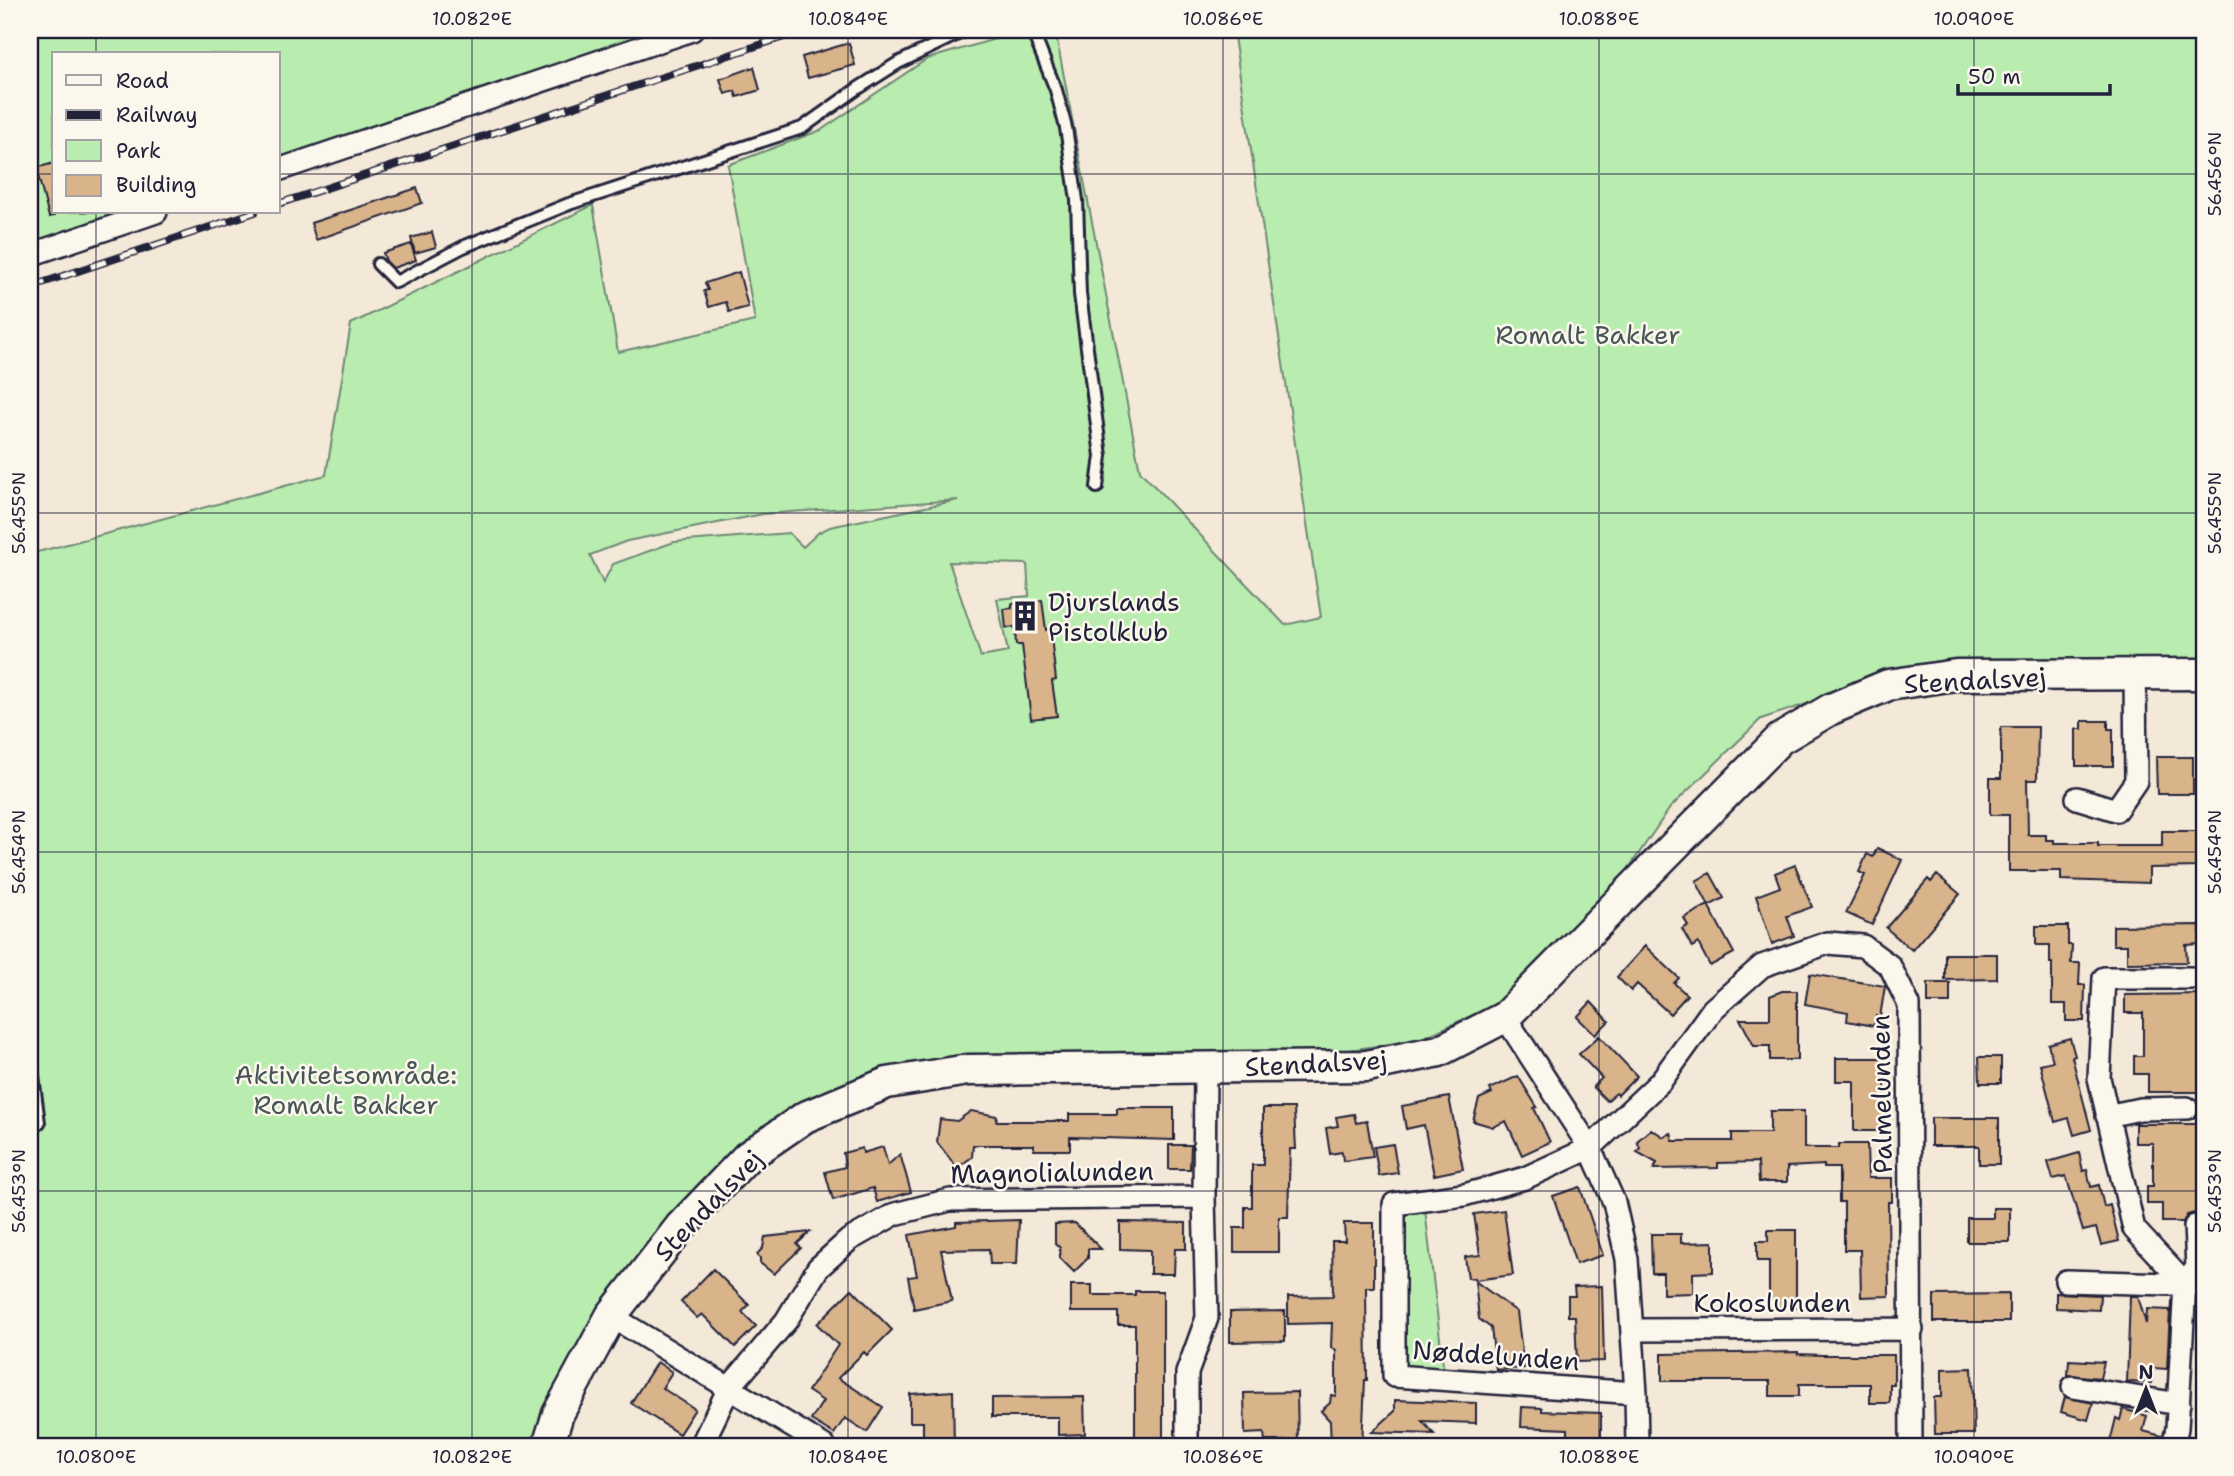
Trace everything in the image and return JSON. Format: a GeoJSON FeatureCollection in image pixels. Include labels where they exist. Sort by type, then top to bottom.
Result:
{"type":"FeatureCollection","features":[{"type":"Feature","properties":{"kind":"street"},"geometry":{"type":"LineString","coordinates":[[280,169],[692,30]]}},
{"type":"Feature","properties":{"kind":"street"},"geometry":{"type":"LineString","coordinates":[[30,255],[150,214]]}},
{"type":"Feature","properties":{"kind":"street"},"geometry":{"type":"LineString","coordinates":[[2077,798],[2116,810],[2136,781],[2135,674]]}},
{"type":"Feature","properties":{"kind":"street","name":"Stendalsvej"},"geometry":{"type":"LineString","coordinates":[[548,1446],[558,1415],[611,1316],[681,1226],[747,1157],[805,1117],[887,1083],[968,1070],[1367,1066],[1439,1051],[1505,1017],[1780,739],[1831,709],[1888,685],[1956,675],[2204,674]]}},
{"type":"Feature","properties":{"kind":"street","name":"Palmelunden"},"geometry":{"type":"LineString","coordinates":[[1590,1148],[1660,1082],[1713,1009],[1762,966],[1828,943],[1863,946],[1890,967],[1909,1005],[1911,1446]]}},
{"type":"Feature","properties":{"kind":"street"},"geometry":{"type":"LineString","coordinates":[[2191,978],[2104,978],[2099,1078],[2134,1229],[2195,1284]]}},
{"type":"Feature","properties":{"kind":"street"},"geometry":{"type":"LineString","coordinates":[[1505,1017],[1590,1148],[1614,1202],[1628,1259],[1637,1446]]}},
{"type":"Feature","properties":{"kind":"street"},"geometry":{"type":"LineString","coordinates":[[1186,1446],[1188,1373],[1207,1318],[1205,1068]]}},
{"type":"Feature","properties":{"kind":"street"},"geometry":{"type":"LineString","coordinates":[[2107,1116],[2140,1109],[2187,1108]]}},
{"type":"Feature","properties":{"kind":"street","name":"Nøddelunden"},"geometry":{"type":"LineString","coordinates":[[1590,1148],[1525,1178],[1464,1195],[1394,1204],[1394,1376],[1636,1394]]}},
{"type":"Feature","properties":{"kind":"street","name":"Magnolialunden"},"geometry":{"type":"LineString","coordinates":[[701,1446],[729,1388],[786,1321],[818,1268],[849,1240],[895,1214],[950,1200],[1204,1197]]}},
{"type":"Feature","properties":{"kind":"street"},"geometry":{"type":"LineString","coordinates":[[2173,1446],[2197,1267],[2195,1226]]}},
{"type":"Feature","properties":{"kind":"street"},"geometry":{"type":"LineString","coordinates":[[2066,1281],[2195,1284]]}},
{"type":"Feature","properties":{"kind":"street"},"geometry":{"type":"LineString","coordinates":[[611,1316],[824,1446]]}},
{"type":"Feature","properties":{"kind":"street","name":"Kokoslunden"},"geometry":{"type":"LineString","coordinates":[[1633,1330],[1912,1329]]}},
{"type":"Feature","properties":{"kind":"street"},"geometry":{"type":"LineString","coordinates":[[2073,1387],[2179,1404]]}},
{"type":"Feature","properties":{"kind":"lane"},"geometry":{"type":"LineString","coordinates":[[378,264],[396,282],[463,247],[569,204],[802,128],[898,63],[966,30]]}},
{"type":"Feature","properties":{"kind":"lane"},"geometry":{"type":"LineString","coordinates":[[1032,30],[1056,90],[1063,116],[1077,200],[1080,294],[1101,456],[1097,487]]}},
{"type":"Feature","properties":{"kind":"lane"},"geometry":{"type":"LineString","coordinates":[[30,1053],[39,1123]]}},
{"type":"Feature","properties":{"kind":"green space"},"geometry":{"type":"Polygon","coordinates":[[[30,30],[656,30],[280,157],[280,52],[52,52],[52,214],[112,214],[30,243],[30,30]]]}},
{"type":"Feature","properties":{"kind":"green space"},"geometry":{"type":"Polygon","coordinates":[[[1026,30],[1055,30],[1140,471],[1285,625],[1321,617],[1233,30],[2204,30],[2204,660],[1906,671],[1761,719],[1670,808],[1611,894],[1517,990],[1486,1009],[1418,1040],[1314,1055],[964,1057],[909,1064],[828,1090],[742,1140],[669,1215],[632,1266],[565,1374],[562,1374],[531,1446],[246,1446],[243,1436],[244,1446],[30,1446],[30,554],[326,475],[351,324],[593,205],[618,352],[755,321],[728,165],[821,130],[927,59],[1026,30]],[[958,500],[763,514],[627,541],[590,555],[603,583],[613,564],[674,542],[789,533],[803,547],[819,532],[830,527],[958,500]],[[949,562],[981,657],[1008,652],[997,599],[1029,596],[1027,564],[949,562]]]}},
{"type":"Feature","properties":{"kind":"green space"},"geometry":{"type":"Polygon","coordinates":[[[1425,1209],[1444,1373],[1415,1373],[1401,1365],[1402,1216],[1409,1211],[1425,1209]]]}},
{"type":"Feature","properties":{"kind":"building"},"geometry":{"type":"Polygon","coordinates":[[[849,43],[855,65],[808,78],[802,57],[849,43]]]}},
{"type":"Feature","properties":{"kind":"building"},"geometry":{"type":"Polygon","coordinates":[[[754,67],[760,90],[737,97],[735,91],[725,94],[720,79],[754,67]]]}},
{"type":"Feature","properties":{"kind":"building"},"geometry":{"type":"Polygon","coordinates":[[[52,164],[54,216],[49,217],[36,168],[52,164]]]}},
{"type":"Feature","properties":{"kind":"building"},"geometry":{"type":"Polygon","coordinates":[[[417,188],[422,203],[316,240],[311,223],[417,188]]]}},
{"type":"Feature","properties":{"kind":"building"},"geometry":{"type":"Polygon","coordinates":[[[432,232],[436,247],[415,253],[411,238],[432,232]]]}},
{"type":"Feature","properties":{"kind":"building"},"geometry":{"type":"Polygon","coordinates":[[[411,244],[416,260],[393,268],[386,261],[383,253],[411,244]]]}},
{"type":"Feature","properties":{"kind":"building"},"geometry":{"type":"Polygon","coordinates":[[[739,272],[748,307],[729,312],[726,302],[709,307],[704,291],[708,290],[705,283],[739,272]]]}},
{"type":"Feature","properties":{"kind":"building"},"geometry":{"type":"Polygon","coordinates":[[[1042,600],[1046,630],[1050,629],[1056,680],[1052,681],[1057,716],[1031,719],[1022,645],[1016,645],[1015,627],[1006,628],[1004,609],[1012,608],[1012,604],[1042,600]]]}},
{"type":"Feature","properties":{"kind":"building"},"geometry":{"type":"Polygon","coordinates":[[[2082,721],[2108,721],[2108,729],[2113,729],[2113,766],[2076,766],[2076,729],[2082,729],[2082,721]]]}},
{"type":"Feature","properties":{"kind":"building"},"geometry":{"type":"Polygon","coordinates":[[[2001,727],[2038,727],[2037,780],[2027,780],[2028,835],[2046,835],[2046,840],[2054,840],[2054,843],[2162,846],[2162,831],[2199,831],[2199,867],[2149,868],[2149,883],[2061,880],[2061,871],[2009,871],[2009,815],[1990,815],[1990,778],[2001,778],[2001,727]]]}},
{"type":"Feature","properties":{"kind":"building"},"geometry":{"type":"Polygon","coordinates":[[[2156,757],[2193,757],[2193,794],[2157,794],[2156,757]]]}},
{"type":"Feature","properties":{"kind":"building"},"geometry":{"type":"Polygon","coordinates":[[[1877,848],[1902,860],[1872,925],[1846,913],[1865,875],[1859,872],[1867,854],[1873,857],[1877,848]]]}},
{"type":"Feature","properties":{"kind":"building"},"geometry":{"type":"Polygon","coordinates":[[[1795,865],[1812,907],[1787,916],[1794,936],[1772,944],[1756,896],[1780,887],[1775,873],[1795,865]]]}},
{"type":"Feature","properties":{"kind":"building"},"geometry":{"type":"Polygon","coordinates":[[[1710,873],[1724,898],[1709,906],[1696,881],[1710,873]]]}},
{"type":"Feature","properties":{"kind":"building"},"geometry":{"type":"Polygon","coordinates":[[[1937,875],[1960,894],[1912,950],[1886,928],[1928,879],[1931,882],[1937,875]]]}},
{"type":"Feature","properties":{"kind":"building"},"geometry":{"type":"Polygon","coordinates":[[[1708,905],[1734,953],[1710,966],[1698,943],[1692,947],[1682,929],[1688,926],[1684,918],[1708,905]]]}},
{"type":"Feature","properties":{"kind":"building"},"geometry":{"type":"Polygon","coordinates":[[[2200,925],[2200,944],[2186,945],[2187,962],[2127,963],[2127,945],[2113,945],[2113,926],[2200,925]]]}},
{"type":"Feature","properties":{"kind":"building"},"geometry":{"type":"Polygon","coordinates":[[[2036,926],[2068,926],[2068,945],[2072,945],[2071,963],[2080,963],[2079,985],[2085,985],[2084,1021],[2066,1021],[2066,1004],[2052,1004],[2050,945],[2036,945],[2036,926]]]}},
{"type":"Feature","properties":{"kind":"building"},"geometry":{"type":"Polygon","coordinates":[[[1645,946],[1679,978],[1674,983],[1687,995],[1670,1014],[1637,984],[1631,991],[1617,977],[1645,946]]]}},
{"type":"Feature","properties":{"kind":"building"},"geometry":{"type":"Polygon","coordinates":[[[1945,954],[1997,954],[1997,979],[1945,980],[1945,954]]]}},
{"type":"Feature","properties":{"kind":"building"},"geometry":{"type":"Polygon","coordinates":[[[1810,974],[1885,986],[1880,1017],[1876,1016],[1874,1026],[1847,1021],[1848,1012],[1805,1004],[1810,974]]]}},
{"type":"Feature","properties":{"kind":"building"},"geometry":{"type":"Polygon","coordinates":[[[1928,983],[1950,983],[1950,1003],[1928,1003],[1928,983]]]}},
{"type":"Feature","properties":{"kind":"building"},"geometry":{"type":"Polygon","coordinates":[[[1782,991],[1797,991],[1797,1060],[1770,1060],[1770,1046],[1754,1046],[1740,1019],[1770,1019],[1770,996],[1782,991]]]}},
{"type":"Feature","properties":{"kind":"building"},"geometry":{"type":"Polygon","coordinates":[[[2204,994],[2204,1092],[2148,1092],[2148,1074],[2134,1074],[2134,1056],[2143,1056],[2143,1013],[2125,1013],[2125,995],[2204,994]]]}},
{"type":"Feature","properties":{"kind":"building"},"geometry":{"type":"Polygon","coordinates":[[[1591,1002],[1609,1021],[1595,1035],[1577,1017],[1591,1002]]]}},
{"type":"Feature","properties":{"kind":"building"},"geometry":{"type":"Polygon","coordinates":[[[1599,1036],[1637,1076],[1618,1095],[1616,1093],[1607,1101],[1593,1087],[1602,1078],[1579,1054],[1599,1036]]]}},
{"type":"Feature","properties":{"kind":"building"},"geometry":{"type":"Polygon","coordinates":[[[2070,1038],[2075,1056],[2072,1057],[2091,1130],[2074,1135],[2069,1118],[2055,1122],[2040,1064],[2053,1061],[2048,1044],[2070,1038]]]}},
{"type":"Feature","properties":{"kind":"building"},"geometry":{"type":"Polygon","coordinates":[[[1979,1057],[2001,1057],[2001,1083],[1980,1083],[1979,1057]]]}},
{"type":"Feature","properties":{"kind":"building"},"geometry":{"type":"Polygon","coordinates":[[[1836,1058],[1885,1058],[1885,1131],[1854,1131],[1854,1081],[1836,1081],[1836,1058]]]}},
{"type":"Feature","properties":{"kind":"building"},"geometry":{"type":"Polygon","coordinates":[[[1518,1076],[1537,1107],[1534,1108],[1550,1142],[1522,1155],[1506,1121],[1493,1127],[1473,1121],[1479,1099],[1492,1093],[1490,1089],[1518,1076]]]}},
{"type":"Feature","properties":{"kind":"building"},"geometry":{"type":"Polygon","coordinates":[[[1449,1097],[1463,1169],[1434,1175],[1424,1125],[1406,1129],[1402,1106],[1449,1097]]]}},
{"type":"Feature","properties":{"kind":"building"},"geometry":{"type":"Polygon","coordinates":[[[1117,1108],[1174,1108],[1174,1140],[1070,1137],[1070,1150],[1034,1150],[1034,1145],[973,1145],[972,1157],[957,1168],[937,1142],[940,1119],[957,1121],[971,1111],[997,1116],[996,1121],[1069,1121],[1069,1114],[1117,1114],[1117,1108]]]}},
{"type":"Feature","properties":{"kind":"building"},"geometry":{"type":"Polygon","coordinates":[[[1263,1108],[1294,1108],[1296,1149],[1290,1149],[1288,1217],[1279,1217],[1279,1252],[1234,1252],[1234,1228],[1245,1228],[1245,1207],[1252,1207],[1252,1165],[1263,1165],[1263,1108]]]}},
{"type":"Feature","properties":{"kind":"building"},"geometry":{"type":"Polygon","coordinates":[[[1770,1111],[1804,1111],[1804,1148],[1839,1148],[1839,1144],[1867,1144],[1868,1178],[1892,1178],[1892,1202],[1888,1202],[1889,1296],[1861,1297],[1860,1250],[1844,1250],[1844,1202],[1839,1202],[1839,1168],[1824,1168],[1824,1165],[1787,1167],[1787,1182],[1759,1182],[1758,1162],[1718,1163],[1718,1168],[1654,1169],[1657,1163],[1637,1152],[1640,1148],[1637,1141],[1651,1129],[1664,1137],[1671,1133],[1673,1141],[1732,1141],[1732,1133],[1770,1133],[1770,1111]]]}},
{"type":"Feature","properties":{"kind":"building"},"geometry":{"type":"Polygon","coordinates":[[[1354,1114],[1356,1123],[1367,1121],[1373,1157],[1343,1161],[1342,1152],[1330,1154],[1326,1128],[1338,1126],[1336,1117],[1354,1114]]]}},
{"type":"Feature","properties":{"kind":"building"},"geometry":{"type":"Polygon","coordinates":[[[1931,1118],[1999,1118],[1999,1164],[1979,1164],[1979,1146],[1931,1146],[1931,1118]]]}},
{"type":"Feature","properties":{"kind":"building"},"geometry":{"type":"Polygon","coordinates":[[[2135,1124],[2204,1124],[2204,1217],[2194,1213],[2187,1215],[2183,1222],[2162,1222],[2162,1204],[2147,1204],[2147,1186],[2153,1186],[2153,1143],[2135,1143],[2135,1124]]]}},
{"type":"Feature","properties":{"kind":"building"},"geometry":{"type":"Polygon","coordinates":[[[1393,1144],[1398,1173],[1379,1176],[1374,1147],[1393,1144]]]}},
{"type":"Feature","properties":{"kind":"building"},"geometry":{"type":"Polygon","coordinates":[[[1169,1145],[1191,1145],[1190,1169],[1169,1169],[1169,1145]]]}},
{"type":"Feature","properties":{"kind":"building"},"geometry":{"type":"Polygon","coordinates":[[[883,1147],[888,1165],[900,1154],[911,1192],[877,1202],[873,1188],[833,1200],[825,1172],[845,1167],[843,1153],[862,1148],[863,1153],[883,1147]]]}},
{"type":"Feature","properties":{"kind":"building"},"geometry":{"type":"Polygon","coordinates":[[[2079,1153],[2083,1171],[2087,1170],[2091,1187],[2099,1185],[2104,1207],[2110,1205],[2119,1241],[2101,1245],[2096,1228],[2083,1231],[2066,1176],[2053,1179],[2048,1162],[2079,1153]]]}},
{"type":"Feature","properties":{"kind":"building"},"geometry":{"type":"Polygon","coordinates":[[[1580,1187],[1603,1255],[1576,1264],[1553,1196],[1580,1187]]]}},
{"type":"Feature","properties":{"kind":"building"},"geometry":{"type":"Polygon","coordinates":[[[1993,1208],[2010,1208],[2010,1242],[1967,1242],[1967,1218],[1993,1218],[1993,1208]]]}},
{"type":"Feature","properties":{"kind":"building"},"geometry":{"type":"Polygon","coordinates":[[[1504,1210],[1513,1275],[1475,1280],[1468,1278],[1465,1257],[1480,1255],[1474,1214],[1504,1210]]]}},
{"type":"Feature","properties":{"kind":"building"},"geometry":{"type":"Polygon","coordinates":[[[1019,1220],[1017,1264],[990,1264],[989,1249],[941,1250],[952,1301],[914,1309],[908,1277],[917,1276],[909,1235],[956,1226],[956,1222],[1019,1220]]]}},
{"type":"Feature","properties":{"kind":"building"},"geometry":{"type":"Polygon","coordinates":[[[1120,1222],[1186,1223],[1186,1249],[1175,1249],[1174,1274],[1150,1274],[1150,1250],[1120,1249],[1120,1222]]]}},
{"type":"Feature","properties":{"kind":"building"},"geometry":{"type":"Polygon","coordinates":[[[1075,1223],[1101,1249],[1088,1249],[1088,1258],[1074,1272],[1060,1258],[1060,1248],[1055,1243],[1055,1224],[1075,1223]]]}},
{"type":"Feature","properties":{"kind":"building"},"geometry":{"type":"Polygon","coordinates":[[[1344,1223],[1374,1223],[1374,1287],[1366,1287],[1367,1380],[1362,1446],[1331,1446],[1330,1421],[1321,1411],[1330,1403],[1331,1395],[1336,1396],[1336,1350],[1331,1347],[1332,1323],[1288,1324],[1288,1297],[1333,1296],[1332,1241],[1345,1241],[1344,1223]]]}},
{"type":"Feature","properties":{"kind":"building"},"geometry":{"type":"Polygon","coordinates":[[[1768,1230],[1796,1230],[1796,1307],[1769,1307],[1769,1261],[1757,1261],[1757,1241],[1768,1241],[1768,1230]]]}},
{"type":"Feature","properties":{"kind":"building"},"geometry":{"type":"Polygon","coordinates":[[[810,1232],[797,1244],[801,1248],[774,1274],[760,1263],[757,1254],[763,1248],[765,1237],[810,1232]]]}},
{"type":"Feature","properties":{"kind":"building"},"geometry":{"type":"Polygon","coordinates":[[[1651,1234],[1681,1234],[1681,1243],[1713,1242],[1713,1272],[1693,1273],[1693,1293],[1663,1294],[1663,1273],[1652,1273],[1651,1234]]]}},
{"type":"Feature","properties":{"kind":"building"},"geometry":{"type":"Polygon","coordinates":[[[713,1269],[749,1305],[742,1312],[756,1326],[735,1347],[702,1314],[697,1318],[681,1302],[713,1269]]]}},
{"type":"Feature","properties":{"kind":"building"},"geometry":{"type":"Polygon","coordinates":[[[1475,1281],[1517,1312],[1524,1368],[1496,1370],[1491,1328],[1479,1319],[1475,1281]]]}},
{"type":"Feature","properties":{"kind":"building"},"geometry":{"type":"Polygon","coordinates":[[[1071,1285],[1092,1285],[1092,1295],[1135,1295],[1135,1291],[1163,1291],[1163,1446],[1135,1446],[1135,1325],[1118,1325],[1118,1312],[1071,1312],[1071,1285]]]}},
{"type":"Feature","properties":{"kind":"building"},"geometry":{"type":"Polygon","coordinates":[[[1602,1286],[1604,1361],[1577,1362],[1575,1316],[1568,1316],[1568,1296],[1575,1296],[1574,1287],[1602,1286]]]}},
{"type":"Feature","properties":{"kind":"building"},"geometry":{"type":"Polygon","coordinates":[[[852,1289],[892,1330],[867,1355],[864,1352],[838,1378],[883,1407],[867,1432],[845,1418],[834,1434],[811,1420],[823,1401],[808,1391],[838,1345],[817,1324],[852,1289]]]}},
{"type":"Feature","properties":{"kind":"building"},"geometry":{"type":"Polygon","coordinates":[[[2056,1293],[2100,1295],[2099,1310],[2056,1308],[2056,1293]]]}},
{"type":"Feature","properties":{"kind":"building"},"geometry":{"type":"Polygon","coordinates":[[[2009,1294],[2009,1322],[1934,1322],[1934,1295],[2009,1294]]]}},
{"type":"Feature","properties":{"kind":"building"},"geometry":{"type":"Polygon","coordinates":[[[2130,1296],[2138,1296],[2146,1324],[2147,1309],[2170,1310],[2167,1369],[2153,1368],[2152,1383],[2127,1382],[2130,1296]]]}},
{"type":"Feature","properties":{"kind":"building"},"geometry":{"type":"Polygon","coordinates":[[[1285,1311],[1285,1341],[1230,1342],[1230,1312],[1285,1311]]]}},
{"type":"Feature","properties":{"kind":"building"},"geometry":{"type":"Polygon","coordinates":[[[1798,1352],[1822,1355],[1894,1355],[1894,1385],[1890,1385],[1890,1403],[1870,1403],[1870,1384],[1799,1384],[1799,1396],[1770,1396],[1770,1381],[1662,1381],[1662,1354],[1798,1352]]]}},
{"type":"Feature","properties":{"kind":"building"},"geometry":{"type":"Polygon","coordinates":[[[2069,1360],[2104,1362],[2100,1378],[2068,1375],[2069,1360]]]}},
{"type":"Feature","properties":{"kind":"building"},"geometry":{"type":"Polygon","coordinates":[[[657,1362],[672,1372],[662,1388],[695,1409],[679,1434],[631,1403],[657,1362]]]}},
{"type":"Feature","properties":{"kind":"building"},"geometry":{"type":"Polygon","coordinates":[[[1972,1368],[1974,1434],[1935,1434],[1934,1397],[1942,1397],[1942,1369],[1972,1368]]]}},
{"type":"Feature","properties":{"kind":"building"},"geometry":{"type":"Polygon","coordinates":[[[953,1391],[954,1446],[923,1446],[923,1422],[910,1422],[910,1394],[953,1391]]]}},
{"type":"Feature","properties":{"kind":"building"},"geometry":{"type":"Polygon","coordinates":[[[1297,1392],[1298,1441],[1265,1441],[1264,1433],[1245,1434],[1244,1393],[1297,1392]]]}},
{"type":"Feature","properties":{"kind":"building"},"geometry":{"type":"Polygon","coordinates":[[[1084,1397],[1085,1434],[1058,1435],[1058,1417],[992,1417],[992,1398],[1084,1397]]]}},
{"type":"Feature","properties":{"kind":"building"},"geometry":{"type":"Polygon","coordinates":[[[2065,1397],[2093,1403],[2088,1420],[2061,1412],[2065,1397]]]}},
{"type":"Feature","properties":{"kind":"building"},"geometry":{"type":"Polygon","coordinates":[[[1395,1400],[1476,1403],[1476,1423],[1422,1421],[1434,1434],[1372,1432],[1395,1411],[1395,1400]]]}},
{"type":"Feature","properties":{"kind":"building"},"geometry":{"type":"Polygon","coordinates":[[[1522,1407],[1542,1408],[1542,1411],[1601,1413],[1601,1445],[1568,1445],[1568,1429],[1521,1427],[1522,1407]]]}},
{"type":"Feature","properties":{"kind":"building"},"geometry":{"type":"Polygon","coordinates":[[[2123,1409],[2147,1416],[2143,1431],[2162,1436],[2160,1446],[2112,1446],[2113,1443],[2110,1442],[2116,1418],[2120,1420],[2123,1409]]]}},
{"type":"Feature","properties":{"kind":"railway"},"geometry":{"type":"LineString","coordinates":[[280,203],[805,30]]}},
{"type":"Feature","properties":{"kind":"railway"},"geometry":{"type":"LineString","coordinates":[[30,287],[249,214]]}},
{"type":"Feature","properties":{"kind":"place","name":"Djurslands Pistolklub"},"geometry":{"type":"Point","coordinates":[1025,616]}},
{"type":"Feature","properties":{"kind":"park label","name":"Romalt Bakker"},"geometry":{"type":"Point","coordinates":[1588,334]}},
{"type":"Feature","properties":{"kind":"park label","name":"Aktivitetsområde: Romalt Bakker"},"geometry":{"type":"Point","coordinates":[346,1089]}}]}
